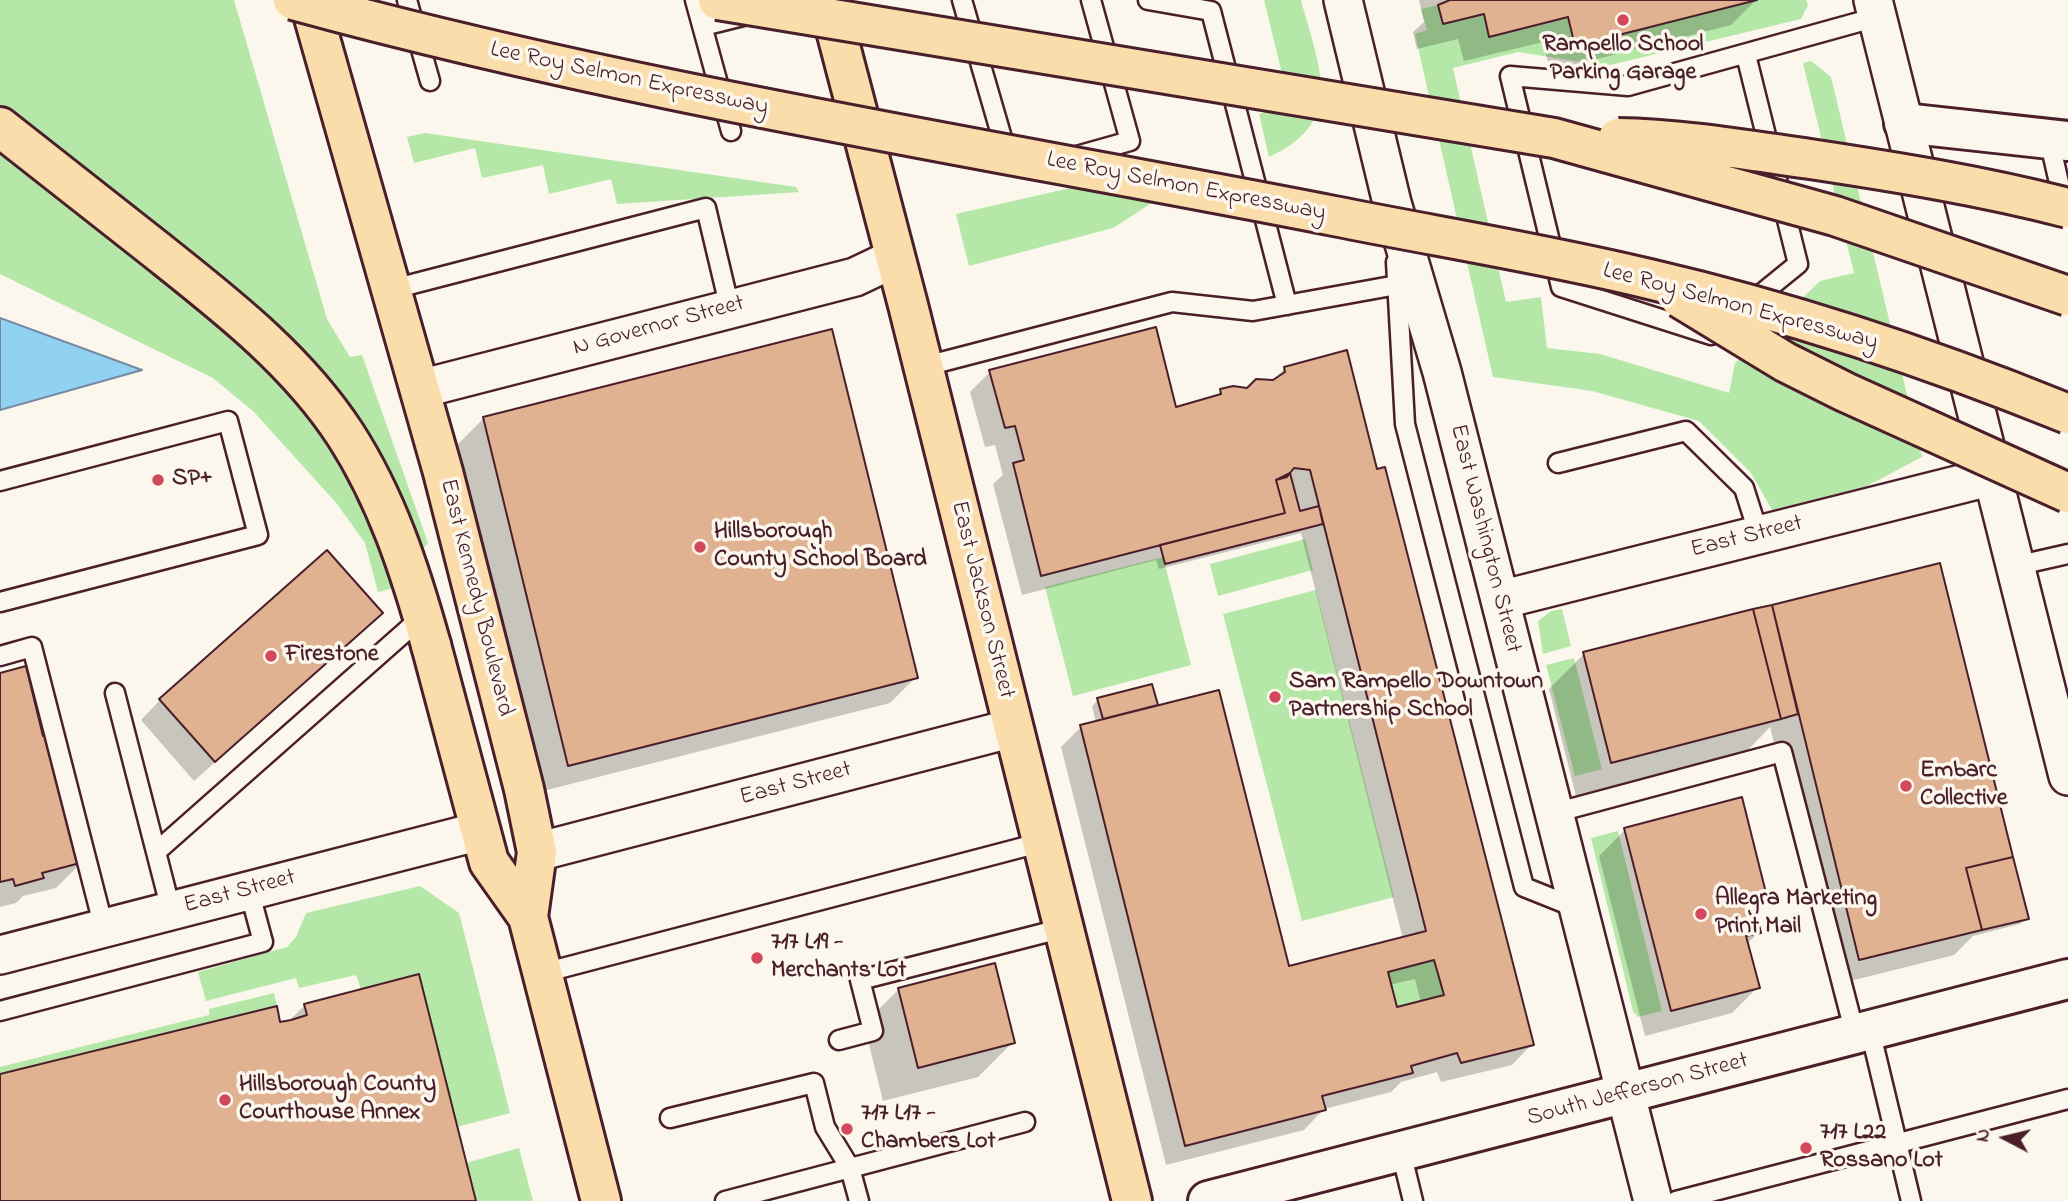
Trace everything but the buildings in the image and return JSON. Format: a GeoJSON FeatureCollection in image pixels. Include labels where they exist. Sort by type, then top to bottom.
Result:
{"type":"FeatureCollection","features":[{"type":"Feature","properties":{"kind":"main road","name":"Lee Roy Selmon Expressway"},"geometry":{"type":"LineString","coordinates":[[293,0],[436,39],[752,107],[1649,278],[1892,349],[2006,388],[2068,414]]}},
{"type":"Feature","properties":{"kind":"main road","name":"East Kennedy Boulevard"},"geometry":{"type":"LineString","coordinates":[[309,0],[393,289],[521,775],[537,852],[528,917],[601,1201]]}},
{"type":"Feature","properties":{"kind":"main road","name":"East Jackson Street"},"geometry":{"type":"LineString","coordinates":[[828,0],[1132,1201]]}},
{"type":"Feature","properties":{"kind":"main road"},"geometry":{"type":"LineString","coordinates":[[710,13],[1554,138],[1706,143],[1945,181],[2068,208]]}},
{"type":"Feature","properties":{"kind":"main road"},"geometry":{"type":"LineString","coordinates":[[1904,123],[2059,140]]}},
{"type":"Feature","properties":{"kind":"main road"},"geometry":{"type":"LineString","coordinates":[[0,127],[232,311],[291,366],[345,434],[399,537],[489,862],[528,917]]}},
{"type":"Feature","properties":{"kind":"main road"},"geometry":{"type":"LineString","coordinates":[[1554,138],[1835,216],[2068,296]]}},
{"type":"Feature","properties":{"kind":"main road"},"geometry":{"type":"LineString","coordinates":[[1649,278],[1785,362],[1845,393],[2068,493]]}},
{"type":"Feature","properties":{"kind":"main road","name":"South Jefferson Street"},"geometry":{"type":"LineString","coordinates":[[1208,1201],[2068,978]]}},
{"type":"Feature","properties":{"kind":"street","name":"East Washington Street"},"geometry":{"type":"LineString","coordinates":[[1343,0],[1392,203],[1406,283],[1500,600],[1653,1201]]}},
{"type":"Feature","properties":{"kind":"street"},"geometry":{"type":"LineString","coordinates":[[1875,8],[2068,776]]}},
{"type":"Feature","properties":{"kind":"street","name":"N Governor Street"},"geometry":{"type":"LineString","coordinates":[[420,389],[855,277],[895,258]]}},
{"type":"Feature","properties":{"kind":"street","name":"East Street"},"geometry":{"type":"LineString","coordinates":[[1500,600],[1993,476]]}},
{"type":"Feature","properties":{"kind":"street","name":"East Street"},"geometry":{"type":"LineString","coordinates":[[537,852],[1013,728]]}},
{"type":"Feature","properties":{"kind":"street","name":"East Street"},"geometry":{"type":"LineString","coordinates":[[0,954],[480,831]]}},
{"type":"Feature","properties":{"kind":"lane"},"geometry":{"type":"LineString","coordinates":[[407,0],[429,81]]}},
{"type":"Feature","properties":{"kind":"lane"},"geometry":{"type":"LineString","coordinates":[[695,0],[710,13],[731,131]]}},
{"type":"Feature","properties":{"kind":"lane"},"geometry":{"type":"LineString","coordinates":[[710,13],[810,0]]}},
{"type":"Feature","properties":{"kind":"lane"},"geometry":{"type":"LineString","coordinates":[[962,0],[1013,175],[1130,141],[1091,0]]}},
{"type":"Feature","properties":{"kind":"lane"},"geometry":{"type":"LineString","coordinates":[[1148,0],[1211,11],[1287,305]]}},
{"type":"Feature","properties":{"kind":"lane"},"geometry":{"type":"LineString","coordinates":[[1746,55],[1798,264],[1711,335],[1561,288],[1510,76],[1628,86],[1746,55],[1875,8]]}},
{"type":"Feature","properties":{"kind":"lane"},"geometry":{"type":"LineString","coordinates":[[2059,140],[2068,222]]}},
{"type":"Feature","properties":{"kind":"lane"},"geometry":{"type":"LineString","coordinates":[[393,289],[706,208],[730,309]]}},
{"type":"Feature","properties":{"kind":"lane"},"geometry":{"type":"LineString","coordinates":[[922,368],[1172,302],[1253,311],[1406,283],[1405,424],[1524,887],[1579,909]]}},
{"type":"Feature","properties":{"kind":"lane"},"geometry":{"type":"LineString","coordinates":[[0,481],[228,421],[258,535],[0,603]]}},
{"type":"Feature","properties":{"kind":"lane"},"geometry":{"type":"LineString","coordinates":[[1558,463],[1686,431],[1744,488],[1759,535]]}},
{"type":"Feature","properties":{"kind":"lane"},"geometry":{"type":"LineString","coordinates":[[2015,566],[2068,554]]}},
{"type":"Feature","properties":{"kind":"lane"},"geometry":{"type":"LineString","coordinates":[[156,852],[427,631]]}},
{"type":"Feature","properties":{"kind":"lane"},"geometry":{"type":"LineString","coordinates":[[0,656],[32,647],[104,928]]}},
{"type":"Feature","properties":{"kind":"lane"},"geometry":{"type":"LineString","coordinates":[[116,693],[171,911]]}},
{"type":"Feature","properties":{"kind":"lane"},"geometry":{"type":"LineString","coordinates":[[1555,813],[1782,752],[1897,1143],[1911,1201]]}},
{"type":"Feature","properties":{"kind":"lane"},"geometry":{"type":"LineString","coordinates":[[543,973],[1043,842]]}},
{"type":"Feature","properties":{"kind":"lane"},"geometry":{"type":"LineString","coordinates":[[0,1011],[263,942],[249,890]]}},
{"type":"Feature","properties":{"kind":"lane"},"geometry":{"type":"LineString","coordinates":[[839,1040],[873,1031],[860,980],[1065,928]]}},
{"type":"Feature","properties":{"kind":"lane"},"geometry":{"type":"LineString","coordinates":[[670,1118],[814,1083],[825,1127],[850,1168],[859,1201]]}},
{"type":"Feature","properties":{"kind":"lane"},"geometry":{"type":"LineString","coordinates":[[1676,1201],[2068,1100]]}},
{"type":"Feature","properties":{"kind":"lane"},"geometry":{"type":"LineString","coordinates":[[725,1201],[1025,1122]]}},
{"type":"Feature","properties":{"kind":"lane"},"geometry":{"type":"LineString","coordinates":[[1401,1152],[1413,1201]]}},
{"type":"Feature","properties":{"kind":"green space"},"geometry":{"type":"Polygon","coordinates":[[[0,0],[234,0],[327,319],[350,357],[362,355],[428,543],[399,576],[402,586],[378,592],[365,543],[337,504],[254,412],[213,378],[0,274],[0,0]]]}},
{"type":"Feature","properties":{"kind":"green space"},"geometry":{"type":"Polygon","coordinates":[[[1264,0],[1301,0],[1319,69],[1321,90],[1318,109],[1310,127],[1294,143],[1269,157],[1259,114],[1290,106],[1264,0]]]}},
{"type":"Feature","properties":{"kind":"green space"},"geometry":{"type":"Polygon","coordinates":[[[1757,0],[1806,0],[1808,5],[1801,19],[1606,66],[1518,52],[1453,68],[1506,302],[1541,297],[1547,348],[1600,354],[1729,393],[1735,363],[1820,281],[1854,273],[1803,63],[1811,61],[1831,77],[1922,457],[1865,487],[1772,510],[1751,473],[1699,421],[1592,391],[1493,377],[1415,34],[1427,30],[1421,9],[1438,5],[1443,24],[1484,14],[1489,36],[1568,17],[1576,46],[1757,0]]]}},
{"type":"Feature","properties":{"kind":"green space"},"geometry":{"type":"Polygon","coordinates":[[[425,133],[796,187],[799,192],[617,204],[611,179],[549,194],[543,165],[482,178],[475,148],[414,163],[407,137],[425,133]]]}},
{"type":"Feature","properties":{"kind":"green space"},"geometry":{"type":"Polygon","coordinates":[[[1149,170],[1158,199],[1113,228],[969,266],[956,214],[1149,170]]]}},
{"type":"Feature","properties":{"kind":"green space"},"geometry":{"type":"Polygon","coordinates":[[[1305,539],[1313,570],[1218,596],[1210,564],[1305,539]]]}},
{"type":"Feature","properties":{"kind":"green space"},"geometry":{"type":"Polygon","coordinates":[[[1163,557],[1191,665],[1073,696],[1045,587],[1163,557]]]}},
{"type":"Feature","properties":{"kind":"green space"},"geometry":{"type":"Polygon","coordinates":[[[1316,590],[1394,897],[1302,921],[1223,614],[1316,590]]]}},
{"type":"Feature","properties":{"kind":"green space"},"geometry":{"type":"Polygon","coordinates":[[[1562,609],[1571,646],[1543,654],[1538,621],[1551,611],[1562,609]]]}},
{"type":"Feature","properties":{"kind":"green space"},"geometry":{"type":"Polygon","coordinates":[[[1574,658],[1602,769],[1575,776],[1546,665],[1574,658]]]}},
{"type":"Feature","properties":{"kind":"green space"},"geometry":{"type":"Polygon","coordinates":[[[1618,831],[1662,1011],[1638,1017],[1633,1011],[1591,838],[1618,831]]]}},
{"type":"Feature","properties":{"kind":"green space"},"geometry":{"type":"Polygon","coordinates":[[[420,886],[459,913],[510,1113],[457,1127],[419,974],[361,989],[356,975],[299,988],[296,978],[206,1001],[198,972],[287,947],[296,937],[306,913],[420,886]]]}},
{"type":"Feature","properties":{"kind":"green space"},"geometry":{"type":"Polygon","coordinates":[[[1434,960],[1444,995],[1397,1007],[1388,972],[1434,960]]]}},
{"type":"Feature","properties":{"kind":"green space"},"geometry":{"type":"Polygon","coordinates":[[[274,993],[277,1006],[0,1074],[0,1067],[209,1015],[209,1009],[274,993]]]}},
{"type":"Feature","properties":{"kind":"green space"},"geometry":{"type":"Polygon","coordinates":[[[519,1148],[533,1201],[476,1201],[466,1163],[519,1148]]]}},
{"type":"Feature","properties":{"kind":"water"},"geometry":{"type":"Polygon","coordinates":[[[0,318],[142,370],[0,410],[0,318]]]}},
{"type":"Feature","properties":{"kind":"place","name":"Rampello School Parking Garage"},"geometry":{"type":"Point","coordinates":[1623,20]}},
{"type":"Feature","properties":{"kind":"place","name":"SP+"},"geometry":{"type":"Point","coordinates":[158,480]}},
{"type":"Feature","properties":{"kind":"place","name":"Hillsborough County School Board"},"geometry":{"type":"Point","coordinates":[700,547]}},
{"type":"Feature","properties":{"kind":"place","name":"Firestone"},"geometry":{"type":"Point","coordinates":[271,656]}},
{"type":"Feature","properties":{"kind":"place","name":"Sam Rampello Downtown Partnership School"},"geometry":{"type":"Point","coordinates":[1275,697]}},
{"type":"Feature","properties":{"kind":"place","name":"Embarc Collective"},"geometry":{"type":"Point","coordinates":[1906,786]}},
{"type":"Feature","properties":{"kind":"place","name":"Allegra Marketing Print Mail"},"geometry":{"type":"Point","coordinates":[1701,914]}},
{"type":"Feature","properties":{"kind":"place","name":"717 L19 - Merchants Lot"},"geometry":{"type":"Point","coordinates":[757,958]}},
{"type":"Feature","properties":{"kind":"place","name":"Hillsborough County Courthouse Annex"},"geometry":{"type":"Point","coordinates":[225,1100]}},
{"type":"Feature","properties":{"kind":"place","name":"717 L17 - Chambers Lot"},"geometry":{"type":"Point","coordinates":[847,1129]}},
{"type":"Feature","properties":{"kind":"place","name":"717 L22 Rossano Lot"},"geometry":{"type":"Point","coordinates":[1806,1148]}}]}
